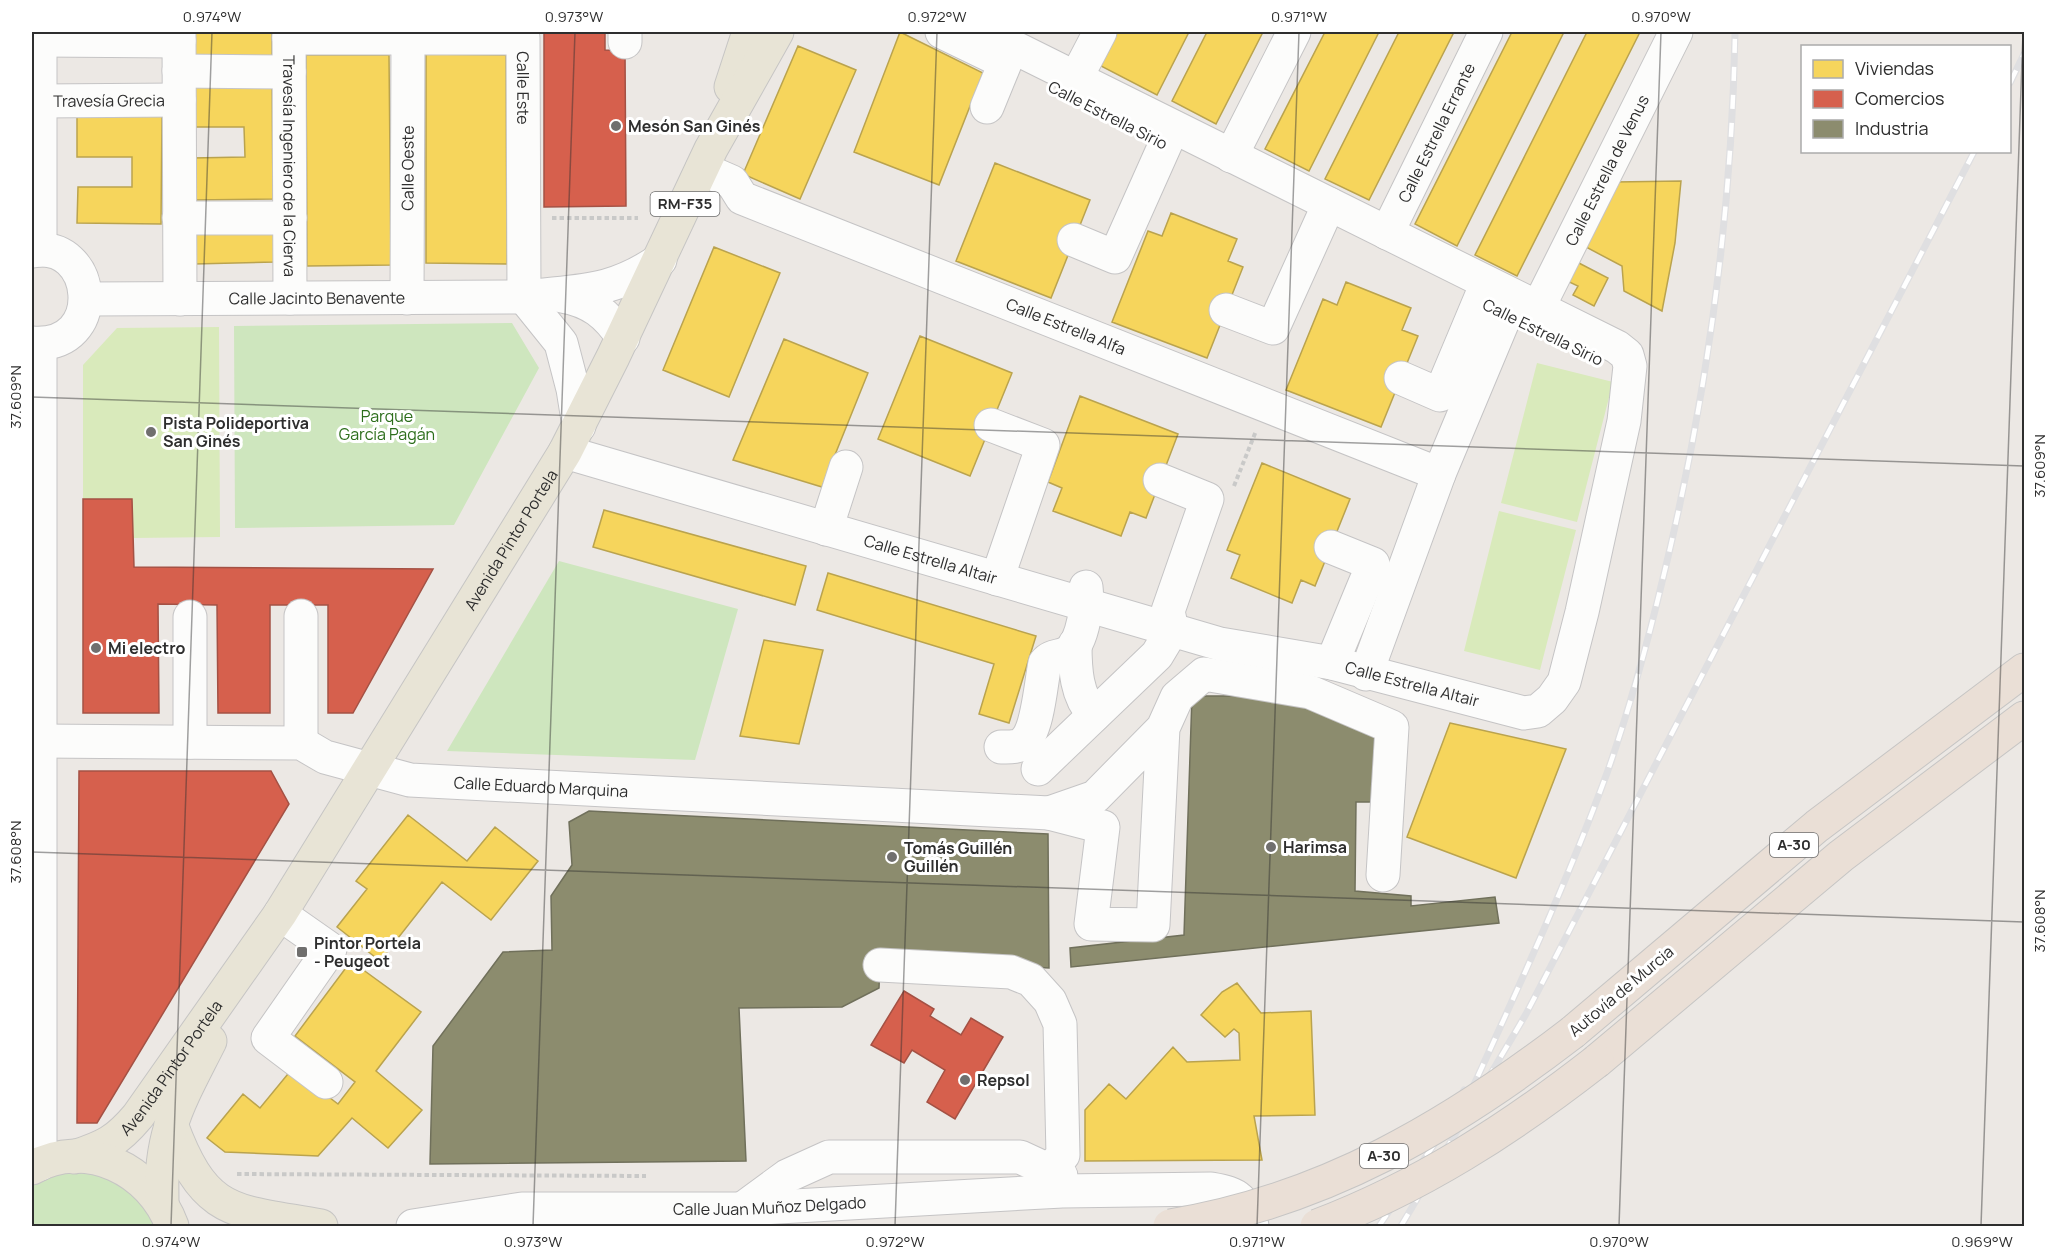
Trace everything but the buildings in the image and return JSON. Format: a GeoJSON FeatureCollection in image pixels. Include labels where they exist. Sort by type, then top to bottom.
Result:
{"type":"FeatureCollection","features":[{"type":"Feature","properties":{"kind":"highway","name":"Autovía de Murcia"},"geometry":{"type":"LineString","coordinates":[[1170,1227],[1240,1211],[1338,1177],[1414,1141],[1479,1101],[1573,1032],[1817,826],[2025,670]]}},
{"type":"Feature","properties":{"kind":"highway","name":"A-30"},"geometry":{"type":"LineString","coordinates":[[1317,1227],[1432,1174],[1533,1110],[1605,1055],[1841,856],[2025,718]]}},
{"type":"Feature","properties":{"kind":"main road","name":"Avenida Pintor Portela"},"geometry":{"type":"LineString","coordinates":[[706,159],[749,32]]}},
{"type":"Feature","properties":{"kind":"main road","name":"Avenida Pintor Portela"},"geometry":{"type":"LineString","coordinates":[[74,1157],[101,1148],[120,1137],[138,1116],[253,956],[370,770],[572,438],[660,260],[706,159],[777,32]]}},
{"type":"Feature","properties":{"kind":"main road","name":"Avenida Pintor Portela"},"geometry":{"type":"LineString","coordinates":[[167,1215],[160,1172],[164,1145],[177,1105],[253,956]]}},
{"type":"Feature","properties":{"kind":"main road"},"geometry":{"type":"LineString","coordinates":[[171,1124],[194,1177],[221,1203],[238,1211],[321,1227]]}},
{"type":"Feature","properties":{"kind":"main road"},"geometry":{"type":"LineString","coordinates":[[36,1166],[74,1157],[100,1159],[124,1168],[151,1189],[167,1215]]}},
{"type":"Feature","properties":{"kind":"street","name":"Calle Estrella Sirio"},"geometry":{"type":"LineString","coordinates":[[942,32],[1076,78],[1169,135],[1231,156],[1325,213],[1388,233],[1491,299],[1538,308],[1617,347],[1627,355],[1630,366],[1627,384]]}},
{"type":"Feature","properties":{"kind":"street","name":"Calle Estrella Sirio"},"geometry":{"type":"LineString","coordinates":[[983,32],[1009,54],[1491,299],[1613,366],[1627,384]]}},
{"type":"Feature","properties":{"kind":"street"},"geometry":{"type":"LineString","coordinates":[[1076,78],[1100,32]]}},
{"type":"Feature","properties":{"kind":"street"},"geometry":{"type":"LineString","coordinates":[[1231,156],[1293,32]]}},
{"type":"Feature","properties":{"kind":"street","name":"Calle Estrella Errante"},"geometry":{"type":"LineString","coordinates":[[1388,233],[1486,32]]}},
{"type":"Feature","properties":{"kind":"street","name":"Calle Estrella de Venus"},"geometry":{"type":"LineString","coordinates":[[1538,308],[1676,32]]}},
{"type":"Feature","properties":{"kind":"street","name":"Calle Este"},"geometry":{"type":"LineString","coordinates":[[289,35],[523,38],[536,295]]}},
{"type":"Feature","properties":{"kind":"street","name":"Travesía Ingeniero de la Cierva"},"geometry":{"type":"LineString","coordinates":[[289,35],[290,298]]}},
{"type":"Feature","properties":{"kind":"street"},"geometry":{"type":"LineString","coordinates":[[36,1166],[35,1094],[41,741],[36,343],[57,341],[70,333],[80,322],[86,299],[83,279],[75,267],[64,257],[36,251],[40,36],[179,61],[289,72]]}},
{"type":"Feature","properties":{"kind":"street","name":"Calle Oeste"},"geometry":{"type":"LineString","coordinates":[[407,298],[408,38]]}},
{"type":"Feature","properties":{"kind":"street"},"geometry":{"type":"LineString","coordinates":[[987,107],[1009,54]]}},
{"type":"Feature","properties":{"kind":"street"},"geometry":{"type":"LineString","coordinates":[[179,61],[180,299]]}},
{"type":"Feature","properties":{"kind":"street","name":"Travesía Grecia"},"geometry":{"type":"LineString","coordinates":[[40,101],[179,61]]}},
{"type":"Feature","properties":{"kind":"street"},"geometry":{"type":"LineString","coordinates":[[1077,233],[1115,257],[1169,135]]}},
{"type":"Feature","properties":{"kind":"street","name":"Calle Estrella Alfa"},"geometry":{"type":"LineString","coordinates":[[706,159],[732,182],[742,198],[1439,474]]}},
{"type":"Feature","properties":{"kind":"street"},"geometry":{"type":"LineString","coordinates":[[1229,303],[1273,328],[1325,213]]}},
{"type":"Feature","properties":{"kind":"street"},"geometry":{"type":"LineString","coordinates":[[179,218],[290,218]]}},
{"type":"Feature","properties":{"kind":"street","name":"Calle Jacinto Benavente"},"geometry":{"type":"LineString","coordinates":[[86,299],[407,298],[573,294],[603,288],[641,273],[660,260]]}},
{"type":"Feature","properties":{"kind":"street"},"geometry":{"type":"LineString","coordinates":[[536,295],[561,343],[573,389],[572,438]]}},
{"type":"Feature","properties":{"kind":"street","name":"Calle Jacinto Benavente"},"geometry":{"type":"LineString","coordinates":[[536,295],[585,302],[600,310],[612,320],[618,347]]}},
{"type":"Feature","properties":{"kind":"street"},"geometry":{"type":"LineString","coordinates":[[1366,674],[1439,474],[1491,299]]}},
{"type":"Feature","properties":{"kind":"street"},"geometry":{"type":"LineString","coordinates":[[1404,371],[1440,395],[1491,299]]}},
{"type":"Feature","properties":{"kind":"street"},"geometry":{"type":"LineString","coordinates":[[561,343],[588,357],[618,347]]}},
{"type":"Feature","properties":{"kind":"street","name":"Calle Estrella Altair"},"geometry":{"type":"LineString","coordinates":[[572,438],[829,521],[1170,621],[1220,644],[1332,663],[1366,674],[1524,713],[1538,711],[1552,699],[1564,682],[1582,612],[1624,421],[1627,384]]}},
{"type":"Feature","properties":{"kind":"street"},"geometry":{"type":"LineString","coordinates":[[988,432],[1043,445],[999,571]]}},
{"type":"Feature","properties":{"kind":"street"},"geometry":{"type":"LineString","coordinates":[[829,521],[846,467]]}},
{"type":"Feature","properties":{"kind":"street"},"geometry":{"type":"LineString","coordinates":[[1038,769],[1157,655],[1170,621],[1202,512],[1158,487]]}},
{"type":"Feature","properties":{"kind":"street"},"geometry":{"type":"LineString","coordinates":[[1328,553],[1373,564],[1332,663]]}},
{"type":"Feature","properties":{"kind":"street"},"geometry":{"type":"LineString","coordinates":[[1001,747],[1012,747],[1024,743],[1033,728],[1045,663],[1050,657],[1071,651],[1075,644],[1087,597]]}},
{"type":"Feature","properties":{"kind":"street"},"geometry":{"type":"LineString","coordinates":[[41,741],[301,743],[301,616]]}},
{"type":"Feature","properties":{"kind":"street"},"geometry":{"type":"LineString","coordinates":[[190,617],[190,742]]}},
{"type":"Feature","properties":{"kind":"street"},"geometry":{"type":"LineString","coordinates":[[1075,644],[1079,690],[1087,708],[1094,715]]}},
{"type":"Feature","properties":{"kind":"street"},"geometry":{"type":"LineString","coordinates":[[1049,813],[1095,797],[1163,728],[1177,697],[1204,674],[1310,692],[1392,727],[1383,875]]}},
{"type":"Feature","properties":{"kind":"street"},"geometry":{"type":"LineString","coordinates":[[1049,813],[1103,827],[1091,924],[1153,925],[1163,728]]}},
{"type":"Feature","properties":{"kind":"street","name":"Calle Eduardo Marquina"},"geometry":{"type":"LineString","coordinates":[[301,743],[325,758],[410,780],[1049,813]]}},
{"type":"Feature","properties":{"kind":"street"},"geometry":{"type":"LineString","coordinates":[[280,914],[330,949],[268,1038],[326,1082]]}},
{"type":"Feature","properties":{"kind":"street"},"geometry":{"type":"LineString","coordinates":[[742,1209],[787,1176],[829,1157],[1020,1157],[1056,1181],[1063,1155],[1060,1024],[1050,1001],[1031,980],[1011,972],[880,965]]}},
{"type":"Feature","properties":{"kind":"street","name":"Calle Juan Muñoz Delgado"},"geometry":{"type":"LineString","coordinates":[[413,1227],[522,1209],[742,1209],[1056,1181],[1232,1192],[1245,1203],[1252,1227]]}},
{"type":"Feature","properties":{"kind":"path"},"geometry":{"type":"LineString","coordinates":[[550,218],[638,218]]}},
{"type":"Feature","properties":{"kind":"path"},"geometry":{"type":"LineString","coordinates":[[237,1174],[656,1176]]}},
{"type":"Feature","properties":{"kind":"green space","name":"Parque García Pagán"},"geometry":{"type":"Polygon","coordinates":[[[512,323],[539,368],[454,525],[235,528],[234,326],[512,323]]]}},
{"type":"Feature","properties":{"kind":"green space","name":"Pista Polideportiva San Ginés"},"geometry":{"type":"Polygon","coordinates":[[[219,327],[220,537],[133,538],[131,499],[83,499],[83,365],[117,328],[219,327]]]}},
{"type":"Feature","properties":{"kind":"green space"},"geometry":{"type":"Polygon","coordinates":[[[1537,363],[1613,382],[1577,522],[1501,503],[1537,363]]]}},
{"type":"Feature","properties":{"kind":"green space"},"geometry":{"type":"Polygon","coordinates":[[[1499,511],[1576,530],[1540,670],[1464,651],[1499,511]]]}},
{"type":"Feature","properties":{"kind":"green space"},"geometry":{"type":"Polygon","coordinates":[[[559,561],[738,609],[695,760],[447,751],[559,561]]]}},
{"type":"Feature","properties":{"kind":"green space"},"geometry":{"type":"Polygon","coordinates":[[[92,1157],[172,1226],[32,1226],[32,1168],[92,1157]]]}},
{"type":"Feature","properties":{"kind":"railway"},"geometry":{"type":"LineString","coordinates":[[1466,1102],[1540,939],[1591,815],[1623,724],[1658,599],[1693,440],[1705,372],[1723,237],[1733,100],[1735,32]]}},
{"type":"Feature","properties":{"kind":"railway"},"geometry":{"type":"LineString","coordinates":[[2011,81],[2024,54]]}},
{"type":"Feature","properties":{"kind":"railway"},"geometry":{"type":"LineString","coordinates":[[1401,1226],[1526,1014],[1973,153]]}},
{"type":"Feature","properties":{"kind":"railway"},"geometry":{"type":"LineString","coordinates":[[1379,1226],[1433,1146],[1464,1090]]}},
{"type":"Feature","properties":{"kind":"place","name":"Mesón San Ginés"},"geometry":{"type":"Point","coordinates":[616,126]}},
{"type":"Feature","properties":{"kind":"place","name":"Pista Polideportiva San Ginés"},"geometry":{"type":"Point","coordinates":[151,432]}},
{"type":"Feature","properties":{"kind":"place","name":"Mi electro"},"geometry":{"type":"Point","coordinates":[96,648]}},
{"type":"Feature","properties":{"kind":"place","name":"Harimsa"},"geometry":{"type":"Point","coordinates":[1271,847]}},
{"type":"Feature","properties":{"kind":"place","name":"Tomás Guillén Guillén"},"geometry":{"type":"Point","coordinates":[892,857]}},
{"type":"Feature","properties":{"kind":"place","name":"Pintor Portela - Peugeot"},"geometry":{"type":"Point","coordinates":[302,952]}},
{"type":"Feature","properties":{"kind":"place","name":"Repsol"},"geometry":{"type":"Point","coordinates":[965,1080]}}]}
